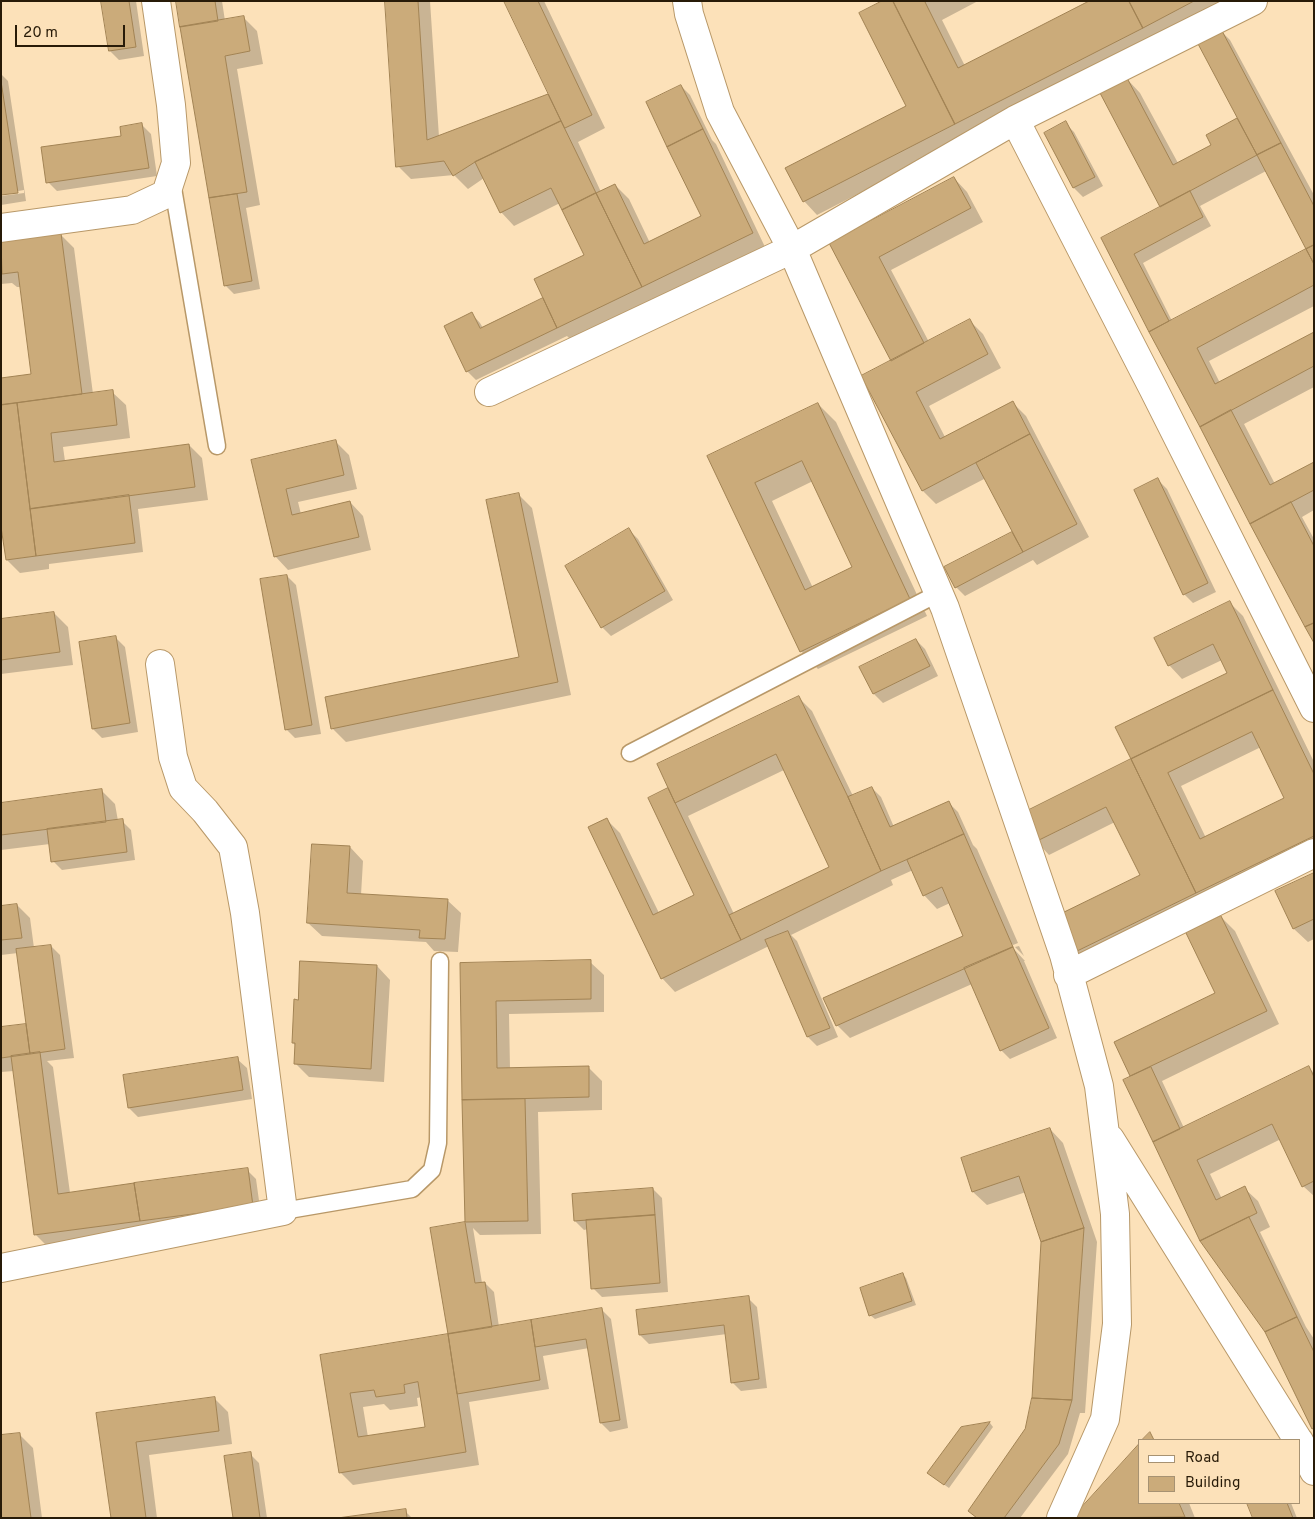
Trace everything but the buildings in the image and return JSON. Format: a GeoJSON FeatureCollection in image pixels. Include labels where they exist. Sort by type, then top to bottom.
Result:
{"type":"FeatureCollection","features":[{"type":"Feature","properties":{"kind":"street"},"geometry":{"type":"LineString","coordinates":[[1,228],[132,210],[166,194],[176,162],[171,106],[156,1]]}},
{"type":"Feature","properties":{"kind":"street"},"geometry":{"type":"LineString","coordinates":[[688,1],[689,14],[720,112],[792,249],[939,593],[1064,955],[1099,1086],[1116,1214],[1117,1324],[1105,1419],[1061,1518]]}},
{"type":"Feature","properties":{"kind":"street"},"geometry":{"type":"LineString","coordinates":[[489,392],[792,249],[1015,120],[1253,1]]}},
{"type":"Feature","properties":{"kind":"street"},"geometry":{"type":"LineString","coordinates":[[1015,120],[1150,382],[1314,708]]}},
{"type":"Feature","properties":{"kind":"street"},"geometry":{"type":"LineString","coordinates":[[1,1268],[283,1211],[245,913],[233,847],[205,811],[183,788],[173,758],[160,664]]}},
{"type":"Feature","properties":{"kind":"street"},"geometry":{"type":"LineString","coordinates":[[1068,975],[1314,853]]}},
{"type":"Feature","properties":{"kind":"street"},"geometry":{"type":"LineString","coordinates":[[1105,1131],[1298,1439]]}},
{"type":"Feature","properties":{"kind":"street"},"geometry":{"type":"LineString","coordinates":[[1300,1442],[1314,1471]]}},
{"type":"Feature","properties":{"kind":"lane"},"geometry":{"type":"LineString","coordinates":[[171,178],[217,446]]}},
{"type":"Feature","properties":{"kind":"lane"},"geometry":{"type":"LineString","coordinates":[[630,753],[939,593]]}},
{"type":"Feature","properties":{"kind":"lane"},"geometry":{"type":"LineString","coordinates":[[283,1211],[412,1189],[432,1170],[438,1143],[440,961]]}}]}
